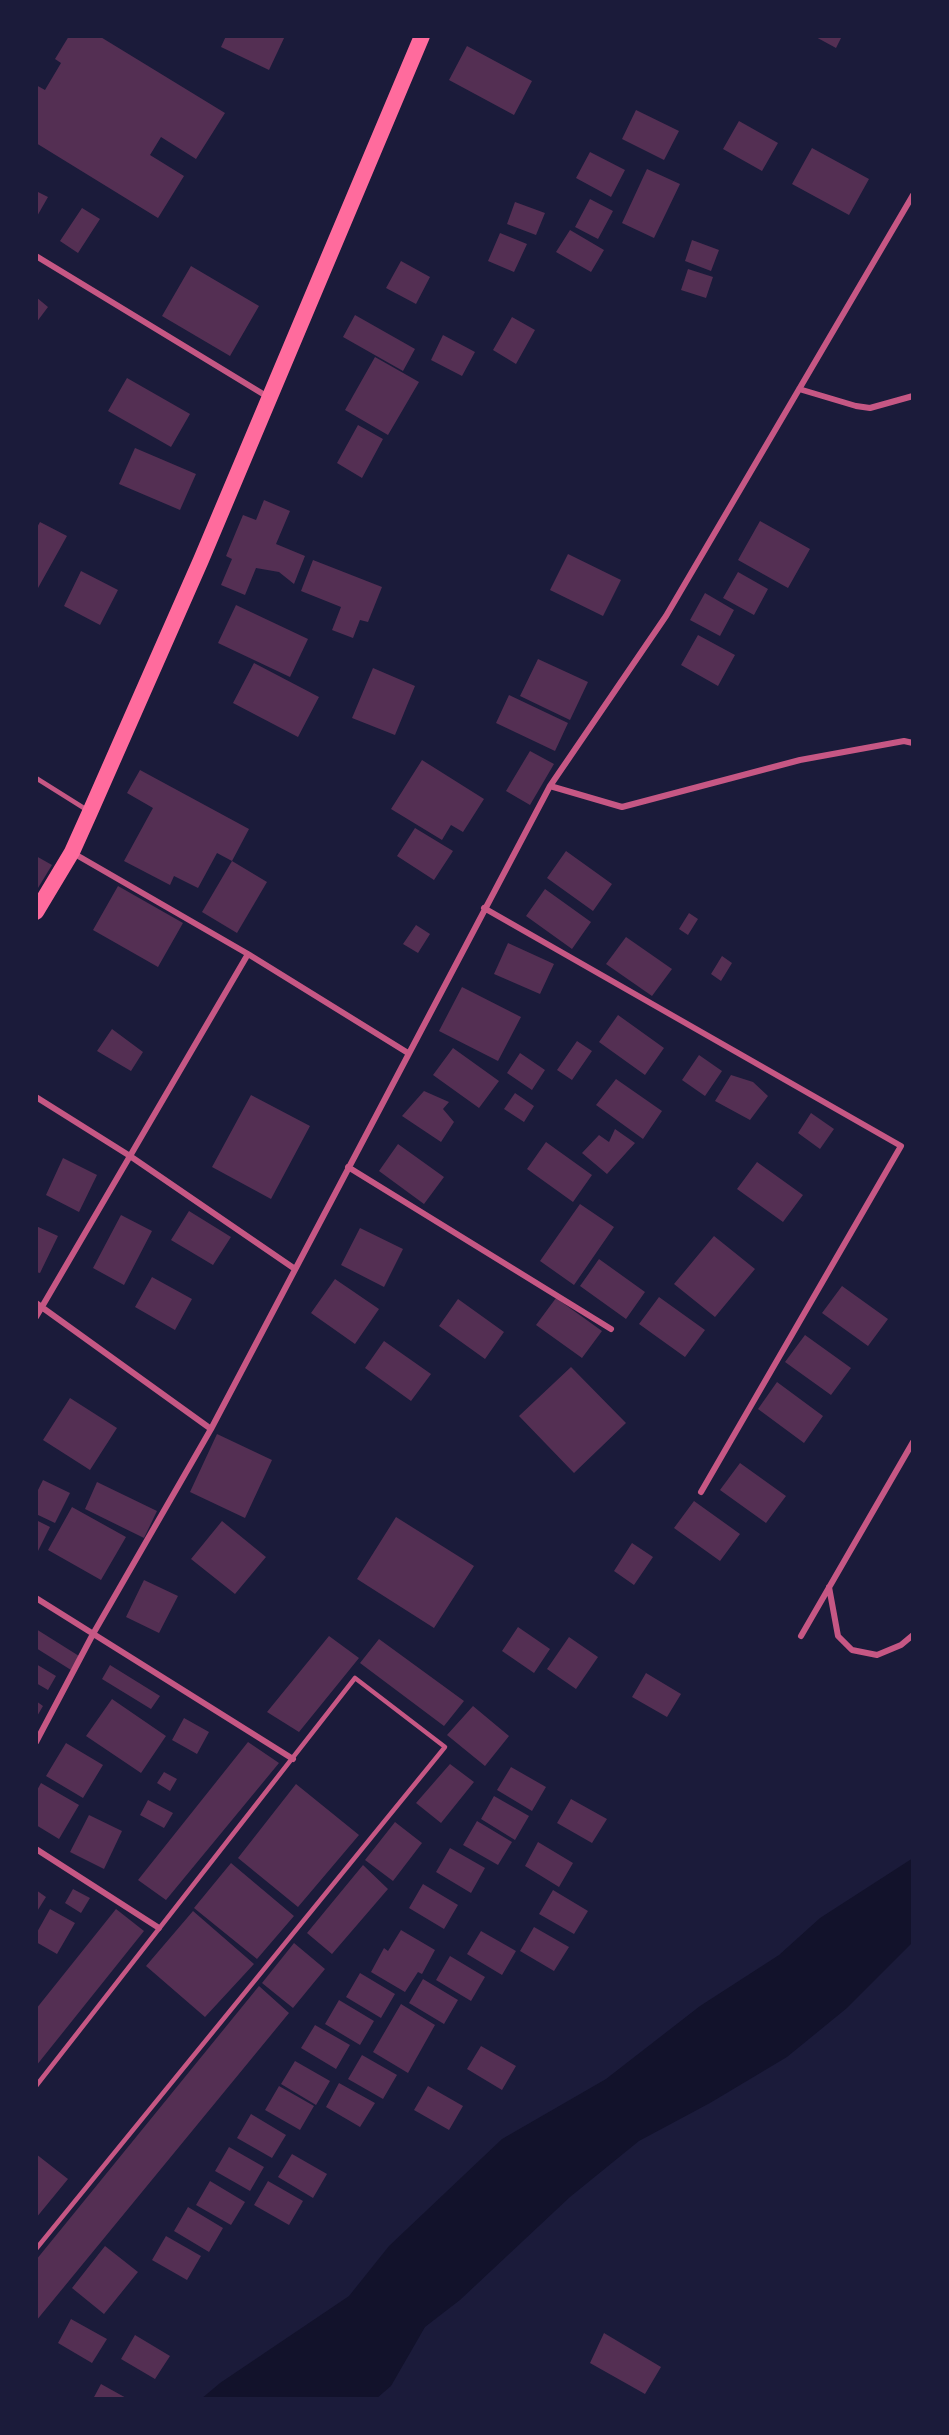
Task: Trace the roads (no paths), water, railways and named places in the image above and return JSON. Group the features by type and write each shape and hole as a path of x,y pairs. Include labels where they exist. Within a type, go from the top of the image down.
{"highway":[{"path":"36,912 72,852 90,812 422,36"}],"street":[{"path":"36,1742 93,1634 211,1429 550,786 666,616 913,195"},
{"path":"36,256 269,398"},
{"path":"799,389 870,408 913,396"},
{"path":"550,786 622,807 800,760 904,741 913,743"},
{"path":"72,852 248,954 408,1053"},
{"path":"484,908 901,1146 700,1492"},
{"path":"36,1317 39,1305 130,1156 248,954"},
{"path":"36,1097 130,1156 295,1269"},
{"path":"348,1167 611,1329"},
{"path":"39,1305 211,1429"},
{"path":"801,1636 913,1442"},
{"path":"829,1587 838,1636 852,1650 878,1655 901,1645 913,1635"},
{"path":"36,1598 293,1759"},
{"path":"36,1849 159,1928"}],"lane":[{"path":"36,778 90,812"},
{"path":"36,2086 355,1678 445,1747 36,2249"}]}
